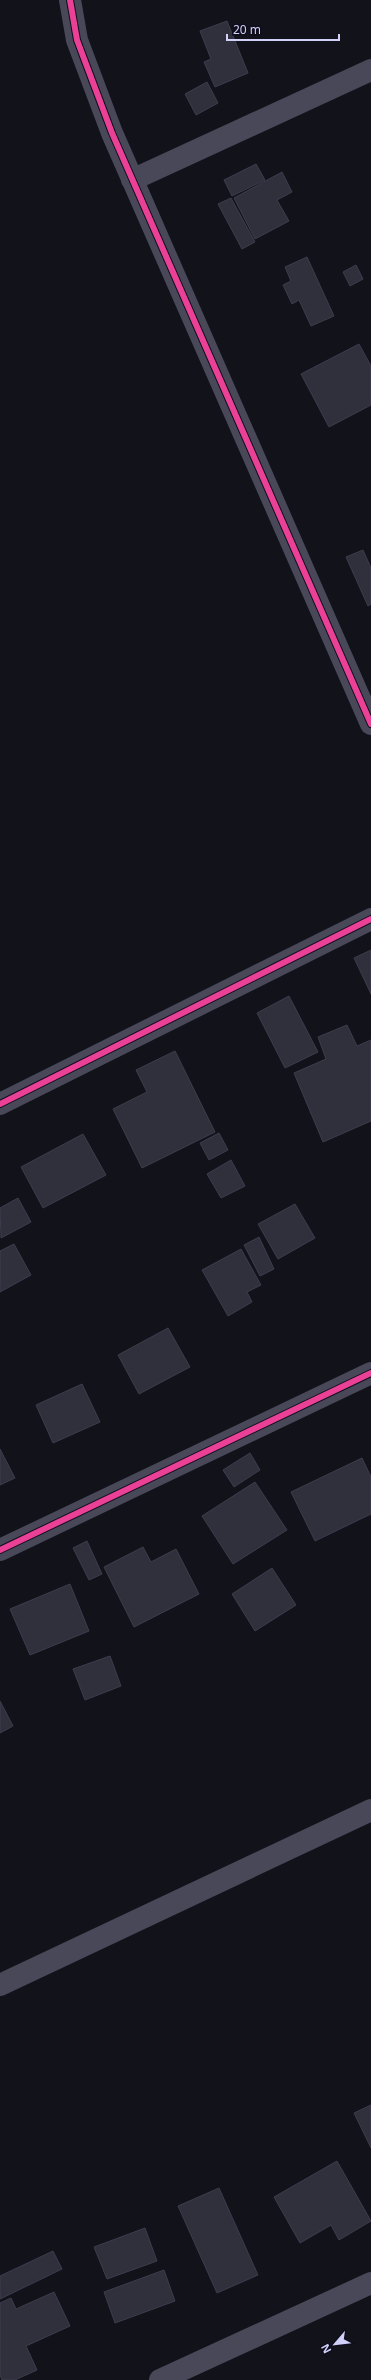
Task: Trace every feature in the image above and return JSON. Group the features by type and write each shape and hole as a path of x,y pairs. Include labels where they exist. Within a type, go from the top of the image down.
{"street":[{"path":"70,0 77,40 112,133 371,724"},
{"path":"132,180 371,70"},
{"path":"0,1104 371,919"},
{"path":"0,1550 371,1373"},
{"path":"0,1985 371,1810"},
{"path":"160,2380 371,2283"}],"building":[{"path":"227,21 248,73 215,87 204,62 211,59 200,31"},
{"path":"207,82 218,103 196,115 185,94"},
{"path":"256,164 265,180 232,196 224,180"},
{"path":"282,172 292,192 277,200 289,221 255,239 234,198"},
{"path":"231,198 255,242 242,249 218,204"},
{"path":"307,257 334,316 311,326 299,300 292,304 283,285 291,281 285,267"},
{"path":"356,265 363,279 350,286 343,272"},
{"path":"359,344 371,366 371,405 329,427 301,374"},
{"path":"363,550 371,568 371,604 368,606 346,557"},
{"path":"371,950 371,994 354,958"},
{"path":"289,996 318,1052 285,1068 257,1013"},
{"path":"347,1025 357,1046 371,1040 371,1121 323,1142 294,1073 326,1059 318,1037"},
{"path":"175,1051 215,1132 142,1168 113,1109 147,1092 136,1070"},
{"path":"219,1133 228,1150 209,1160 200,1143"},
{"path":"83,1134 106,1175 43,1208 21,1167"},
{"path":"231,1160 245,1186 221,1198 207,1174"},
{"path":"18,1198 31,1222 1,1238 0,1208"},
{"path":"295,1204 315,1238 278,1259 258,1224"},
{"path":"259,1237 274,1269 260,1276 244,1245"},
{"path":"14,1244 31,1275 0,1292 0,1251"},
{"path":"241,1249 261,1285 247,1292 252,1302 228,1316 202,1270"},
{"path":"168,1328 190,1367 139,1394 118,1355"},
{"path":"82,1384 100,1422 53,1443 36,1405"},
{"path":"0,1449 15,1478 0,1485"},
{"path":"250,1453 260,1470 234,1487 223,1470"},
{"path":"362,1458 371,1477 371,1514 315,1541 291,1492"},
{"path":"255,1482 287,1530 233,1564 202,1516"},
{"path":"87,1541 102,1574 89,1580 73,1548"},
{"path":"143,1547 151,1562 176,1549 199,1594 134,1627 104,1567"},
{"path":"272,1568 296,1605 255,1631 232,1594"},
{"path":"70,1584 89,1631 30,1655 10,1609"},
{"path":"110,1656 121,1686 85,1700 73,1669"},
{"path":"0,1701 13,1726 0,1733"},
{"path":"371,2105 371,2148 354,2113"},
{"path":"337,2161 371,2221 339,2240 331,2225 300,2243 274,2197"},
{"path":"219,2188 258,2275 217,2293 178,2206"},
{"path":"145,2228 157,2261 107,2279 94,2247"},
{"path":"53,2251 62,2269 0,2299 0,2276"},
{"path":"164,2270 175,2301 115,2323 104,2292"},
{"path":"54,2292 70,2326 26,2346 37,2370 15,2380 2,2380 0,2375 0,2303 11,2298 16,2309"}],"cycle path":[{"path":"70,0 77,40 112,133 371,724"},
{"path":"0,1104 371,919"},
{"path":"0,1550 371,1373"}]}
